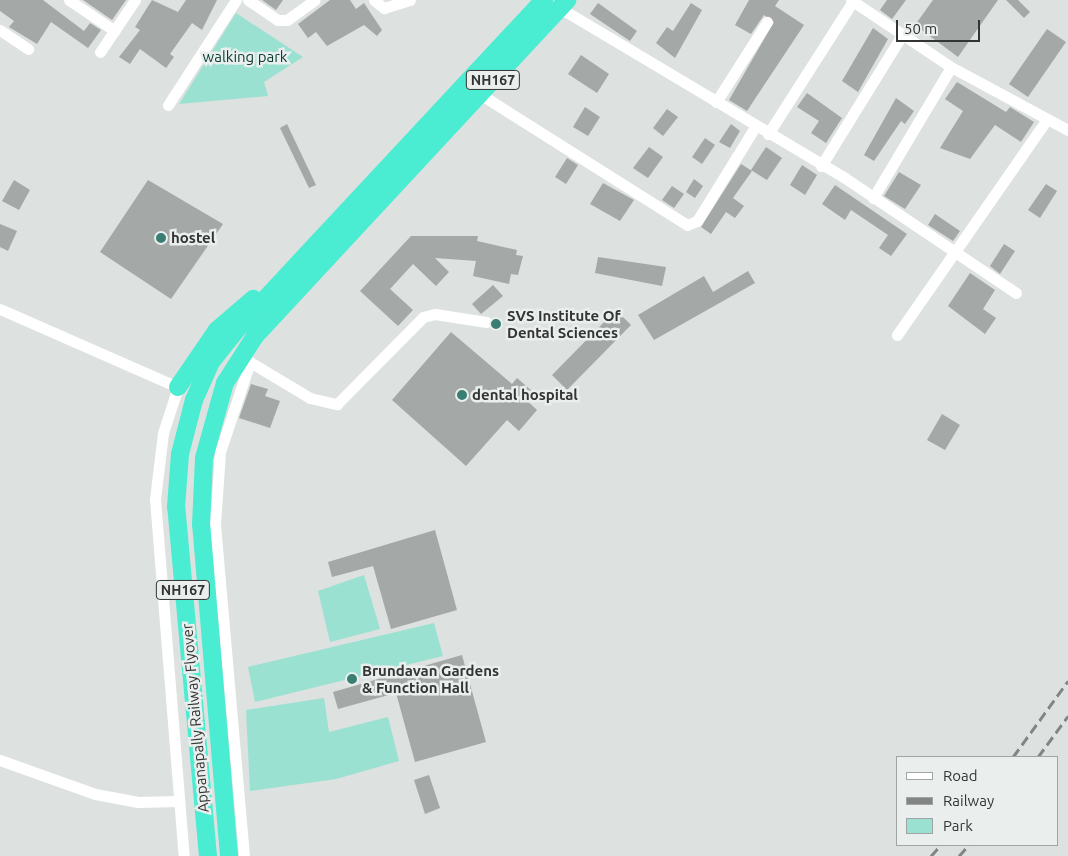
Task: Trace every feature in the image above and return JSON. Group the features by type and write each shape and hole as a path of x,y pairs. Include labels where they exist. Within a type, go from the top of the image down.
{"highway":[{"name":"NH167","path":"414,153 480,94 557,2"},
{"name":"NH167","path":"294,293 376,194 557,2"},
{"name":"NH167","path":"281,281 376,194"},
{"name":"Appanapally Railway Flyover","path":"208,856 176,507 185,426 204,375 224,345 281,281"},
{"path":"178,387 217,330 281,281"},
{"name":"Appanapally Railway Flyover","path":"229,856 201,525 204,458 225,383 240,355 294,293"},
{"path":"250,362 294,293"}],"street":[{"path":"69,0 115,31"},
{"path":"100,52 135,0"},
{"path":"168,105 236,0"},
{"path":"248,0 278,20 288,20 315,0"},
{"path":"374,0 384,8 410,0"},
{"path":"768,134 852,0 952,67 1068,130"},
{"path":"557,2 755,127 873,198 1016,293"},
{"path":"716,102 767,22"},
{"path":"0,30 28,49"},
{"path":"821,166 903,33"},
{"path":"873,198 952,67"},
{"path":"480,94 688,225 697,221 755,127"},
{"path":"897,334 956,254 1047,119"},
{"path":"0,309 178,387 163,433 155,499 184,856"},
{"path":"244,856 215,524 220,452 250,362 310,398 337,404 423,318 434,314 486,322"},
{"path":"0,760 95,794 138,802 179,801"}],"green space":[{"name":"walking park","path":"236,13 303,57 264,82 268,96 179,104"},
{"path":"364,575 380,629 330,642 318,591"},
{"path":"434,623 443,656 255,702 248,667"},
{"path":"324,698 329,732 388,717 399,761 336,779 250,791 246,710"}],"building":[{"path":"0,0 43,0 84,31 90,23 101,30 88,48 51,22 37,44 9,27 14,21 0,11"},
{"path":"83,0 126,0 112,20"},
{"path":"152,0 178,12 186,0 217,0 202,30 192,23 170,54 174,57 166,68 140,49 130,64 119,57 140,30 135,27"},
{"path":"262,0 283,0 276,10"},
{"path":"330,0 350,0 356,9 364,3 382,30 377,36 364,25 327,46 316,32 308,38 298,24"},
{"path":"749,0 779,0 775,6 804,25 747,111 729,100 774,22 764,15 751,34 735,25"},
{"path":"887,0 906,0 892,19 880,10"},
{"path":"933,0 998,0 958,57 915,25"},
{"path":"1006,0 1018,0 1030,12 1024,18"},
{"path":"598,3 637,31 630,41 590,14"},
{"path":"691,3 702,10 675,58 656,43 667,27 673,31"},
{"path":"873,28 888,39 858,92 842,81"},
{"path":"1047,29 1066,42 1028,97 1009,84"},
{"path":"581,55 609,74 597,93 568,74"},
{"path":"957,82 1006,112 1010,107 1034,122 1021,142 995,125 970,159 940,148 963,111 945,99"},
{"path":"807,93 842,118 826,143 811,133 819,121 797,107"},
{"path":"896,98 914,111 905,124 901,121 874,161 864,155"},
{"path":"585,107 600,117 588,136 573,127"},
{"path":"667,109 678,117 663,136 653,128"},
{"path":"287,124 316,185 309,188 280,128"},
{"path":"731,124 740,131 730,148 719,142"},
{"path":"705,138 715,145 702,164 692,157"},
{"path":"649,147 663,157 648,178 633,168"},
{"path":"766,147 782,158 767,180 751,170"},
{"path":"567,158 578,165 566,184 555,177"},
{"path":"741,164 752,171 733,198 744,206 735,218 726,212 711,234 701,227"},
{"path":"802,165 817,175 805,195 790,185"},
{"path":"899,172 921,185 905,209 884,196"},
{"path":"694,179 703,186 695,198 686,192"},
{"path":"14,180 30,190 19,210 2,201"},
{"name":"hostel","path":"148,180 223,224 171,299 100,252"},
{"path":"603,183 634,200 620,221 590,204"},
{"path":"1046,184 1057,191 1040,218 1028,210"},
{"path":"835,185 907,234 891,256 879,248 888,235 851,210 845,220 822,204"},
{"path":"672,186 684,194 674,208 662,200"},
{"path":"935,214 960,231 953,241 928,225"},
{"path":"0,224 17,231 8,251 0,247"},
{"path":"411,236 478,236 477,241 517,250 516,255 523,256 518,275 511,274 509,284 473,276 476,261 435,258 449,272 436,286 413,264 390,289 413,310 398,326 360,291"},
{"path":"1004,244 1015,251 1000,274 990,266"},
{"path":"598,257 666,267 662,286 595,273"},
{"path":"748,271 755,283 654,340 638,315 704,276 713,292"},
{"path":"970,273 995,290 983,309 996,318 985,334 948,306"},
{"path":"493,285 503,296 481,314 472,304"},
{"path":"616,310 631,325 567,390 552,375"},
{"name":"dental hospital","path":"451,332 512,384 517,378 532,391 525,399 537,410 519,431 507,420 466,466 392,400"},
{"path":"251,384 268,389 265,396 280,401 270,428 239,418"},
{"path":"942,414 960,425 945,450 927,440"},
{"path":"435,530 457,610 391,629 373,566 332,577 328,562"},
{"path":"462,655 486,742 415,762 396,693 338,709 333,692"},
{"path":"429,775 440,808 425,814 414,780"}],"railway":[{"path":"1014,756 1068,681"},
{"path":"1039,756 1068,716"},
{"path":"931,856 940,846"},
{"path":"959,856 968,846"}],"place":[{"name":"hostel","path":"161,238"},
{"name":"SVS Institute Of Dental Sciences","path":"496,324"},
{"name":"dental hospital","path":"462,395"},
{"name":"Brundavan Gardens & Function Hall","path":"352,679"}]}
